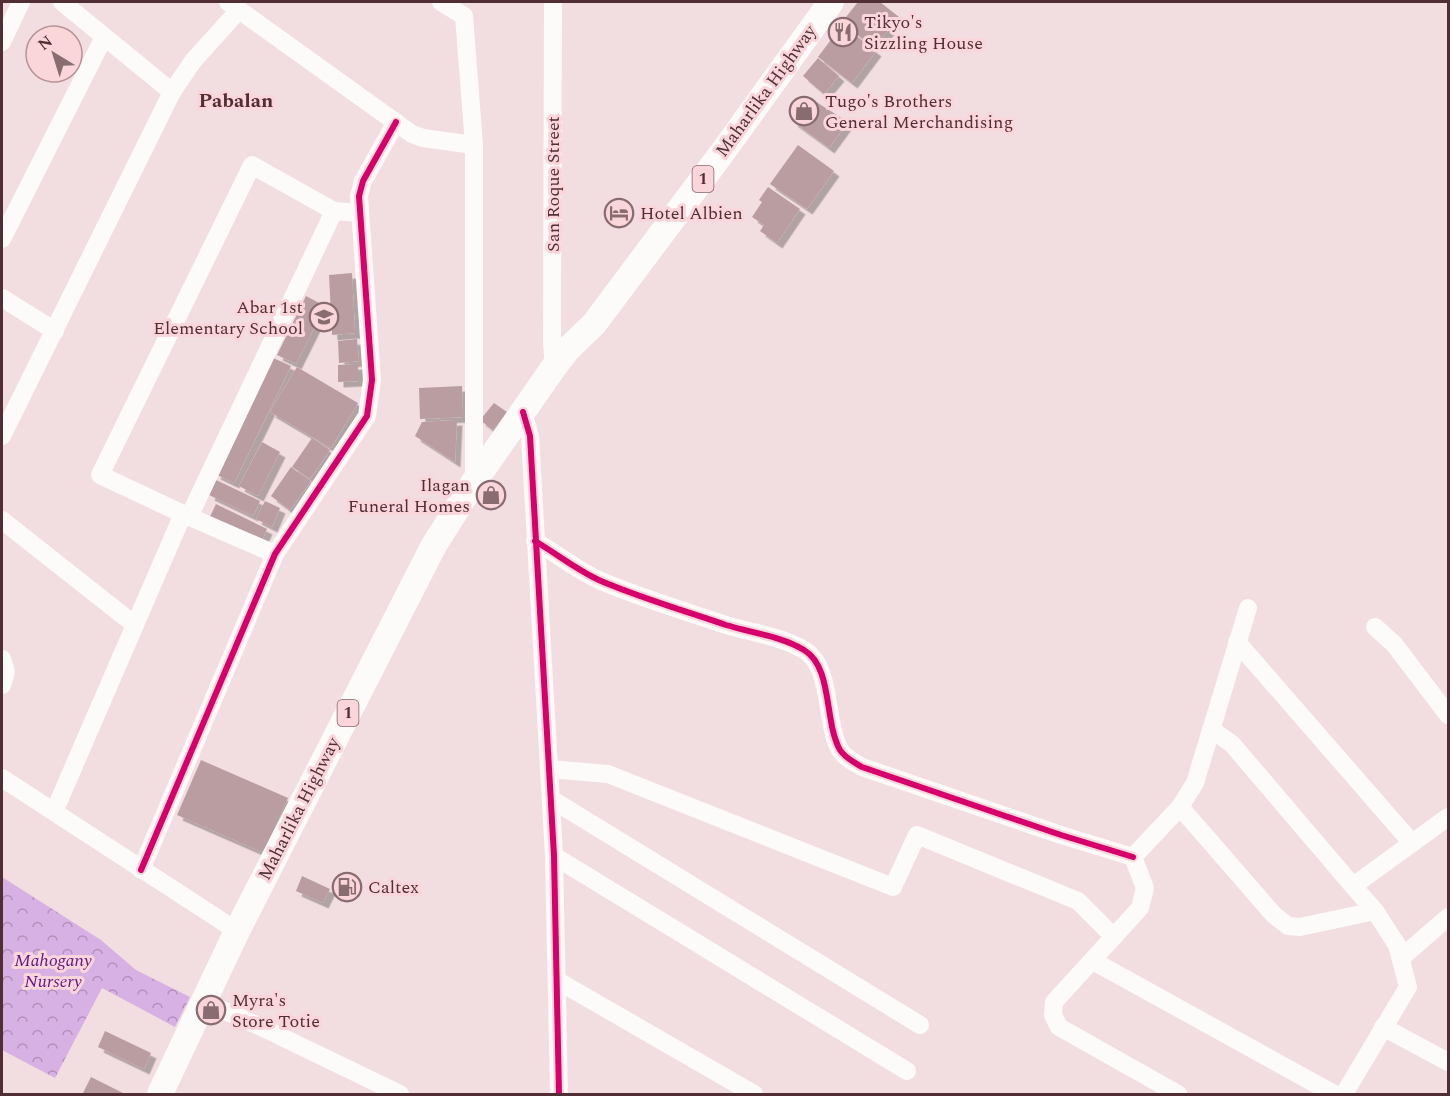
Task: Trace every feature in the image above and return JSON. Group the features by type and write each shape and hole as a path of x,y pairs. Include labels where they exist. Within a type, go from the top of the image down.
{"highway":[{"name":"Maharlika Highway","path":"745,107 814,2"},
{"name":"Maharlika Highway","path":"160,1095 237,931 434,545 561,358 586,314 745,107 831,2"}],"street":[{"path":"2,42 21,2"},
{"path":"62,2 172,92"},
{"path":"441,2 464,9 474,146 474,483"},
{"name":"San Roque Street","path":"553,2 552,342 561,358"},
{"path":"2,436 172,92 192,61 234,6 417,137 474,146"},
{"path":"2,239 104,37"},
{"path":"141,870 275,554 366,416 372,380 359,213 361,188 396,122"},
{"path":"275,554 100,475 252,165 334,212 359,213"},
{"path":"54,812 135,625 186,515 334,212"},
{"path":"2,298 55,331"},
{"path":"523,412 531,436 535,541 550,769 564,1092"},
{"path":"2,520 135,625"},
{"path":"535,541 600,581 728,625 783,640 804,650 814,657 820,668 834,736 841,751 848,759 862,767 1133,857"},
{"path":"1133,857 1180,807 1195,783 1248,608"},
{"path":"1375,627 1394,644 1449,715"},
{"path":"1237,642 1412,843"},
{"path":"2,659 6,672 2,685"},
{"path":"1211,729 1232,744 1375,911 1397,945 1408,987 1344,1095"},
{"path":"550,769 608,774 893,887 917,835 1078,901 1114,937"},
{"path":"2,778 237,931"},
{"path":"551,800 920,1025"},
{"path":"1180,807 1274,915 1288,926 1300,927 1375,911"},
{"path":"1353,886 1449,817"},
{"path":"554,856 907,1071"},
{"path":"1133,857 1145,888 1140,908 1054,1002 1053,1015 1059,1027 1153,1089 1178,1095"},
{"path":"1401,958 1449,917"},
{"path":"1093,961 1334,1095"},
{"path":"558,981 754,1095"},
{"path":"204,1002 257,1025 400,1095"},
{"path":"1383,1027 1449,1062"}],"green space":[{"name":"Mahogany Nursery","path":"2,877 101,940 136,970 190,997 175,1027 102,988 55,1078 2,1050"}],"building":[{"path":"858,2 880,2 899,17 877,44 872,39 868,43 842,22"},
{"path":"842,25 876,51 852,83 818,57"},
{"path":"818,58 839,76 824,94 803,76"},
{"path":"810,98 848,122 829,148 792,121"},
{"path":"798,145 834,171 807,209 770,184"},
{"path":"768,187 800,209 777,243 760,231 764,225 752,217 762,202 759,200"},
{"path":"352,273 355,333 332,335 329,275"},
{"path":"306,296 325,306 296,364 277,355"},
{"path":"357,339 359,361 339,363 338,341"},
{"path":"271,357 291,366 234,483 215,474"},
{"path":"358,364 358,381 338,382 338,365"},
{"path":"297,367 358,403 331,448 270,412"},
{"path":"462,386 463,417 420,419 419,388"},
{"path":"494,403 507,412 493,430 480,420"},
{"path":"457,420 455,462 415,436 422,422"},
{"path":"312,438 330,450 310,479 292,467"},
{"path":"262,442 280,452 258,496 239,486"},
{"path":"291,467 311,481 290,510 271,496"},
{"path":"216,480 260,501 253,516 209,495"},
{"path":"265,501 280,508 272,527 256,519"},
{"path":"216,504 267,529 259,546 208,521"},
{"path":"201,760 288,798 264,853 177,815"},
{"path":"302,876 330,889 323,903 296,891"},
{"path":"105,1031 151,1053 144,1069 98,1047"},
{"path":"91,1077 125,1094 83,1093"}],"cycle path":[{"path":"141,870 275,554 367,416 372,380 359,196 363,181 396,122"},
{"path":"523,412 530,436 554,856 559,1094"},
{"path":"535,541 601,581 726,625 776,638 804,650 820,669 835,738 840,750 847,758 862,767 1061,835 1133,857"}],"place":[{"name":"Tikyo's Sizzling House","path":"843,32"},
{"name":"Tugo's Brothers General Merchandising","path":"804,111"},
{"name":"Hotel Albien","path":"619,213"},
{"name":"Abar 1st Elementary School","path":"324,317"},
{"name":"Ilagan Funeral Homes","path":"491,495"},
{"name":"Caltex","path":"347,887"},
{"name":"Myra's Store Totie","path":"211,1010"}],"district":[{"name":"Pabalan","path":"236,101"}]}
